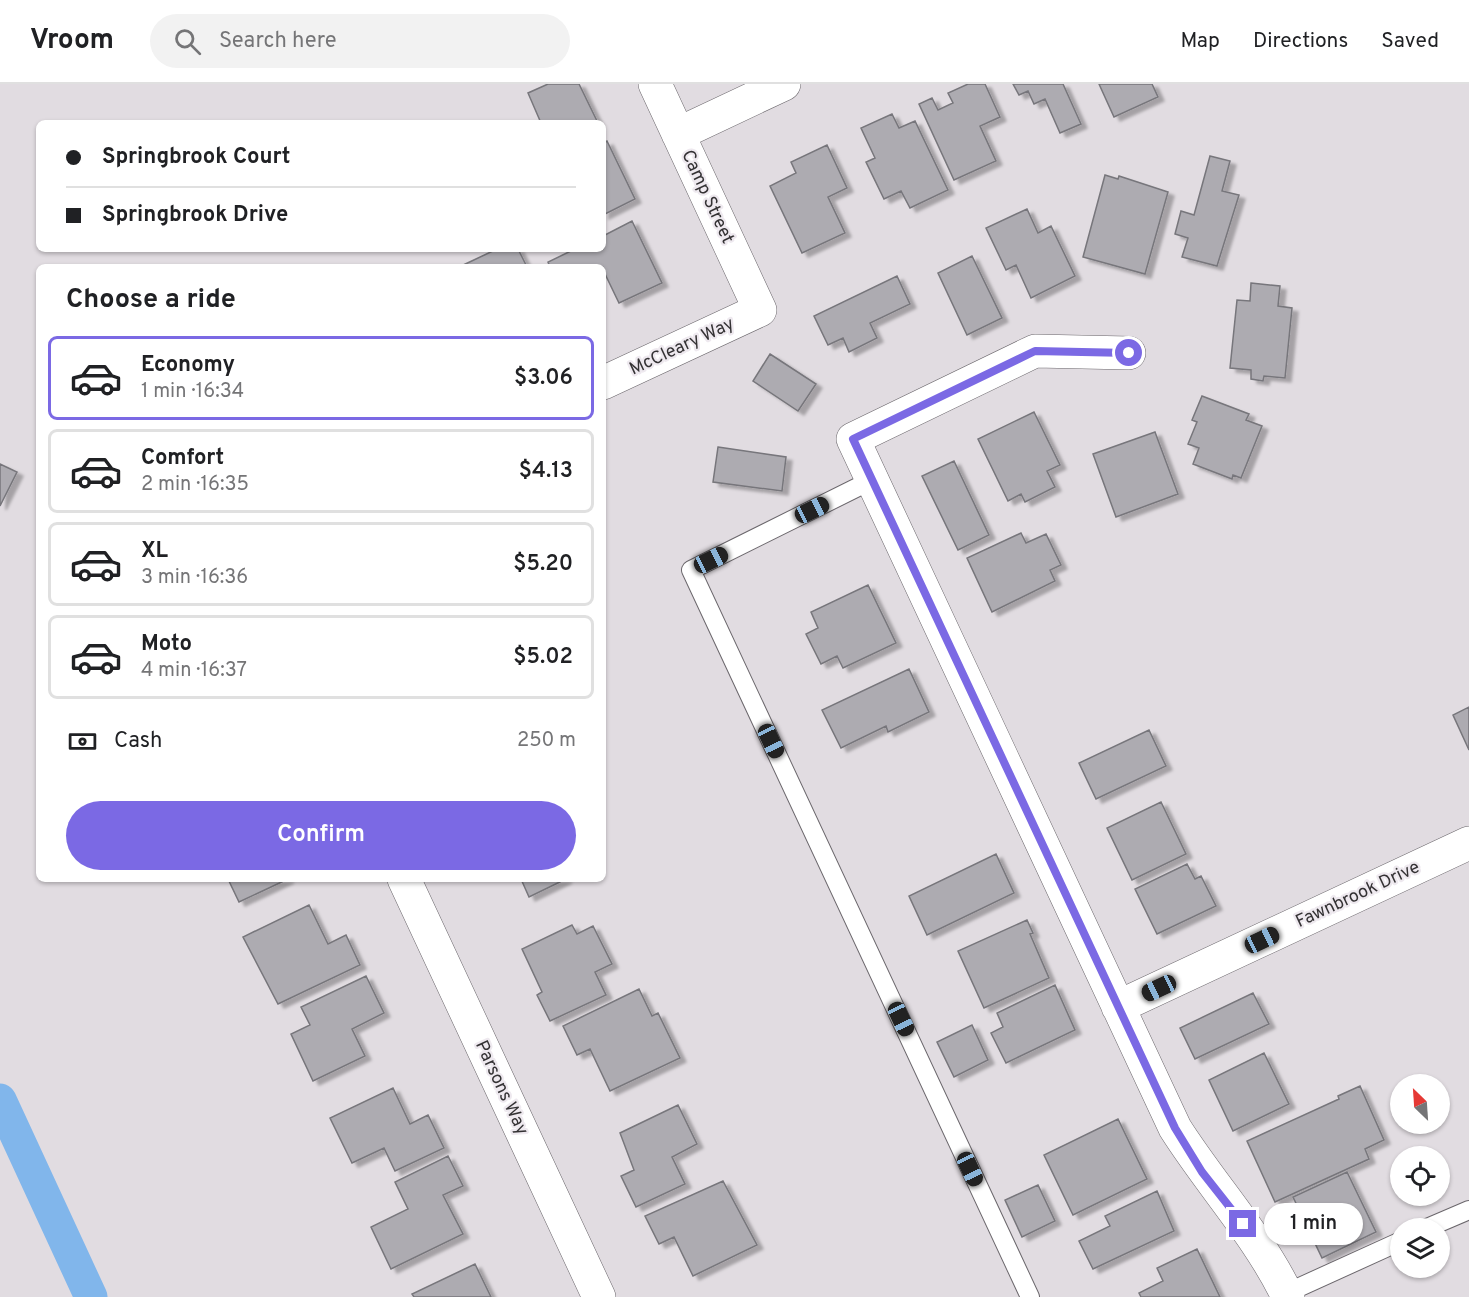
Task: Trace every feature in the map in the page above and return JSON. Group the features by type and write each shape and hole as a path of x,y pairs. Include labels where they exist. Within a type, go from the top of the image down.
{"street":[{"name":"Camp Street","path":"655,84 760,310"},
{"path":"678,134 784,84"},
{"name":"McCleary Way","path":"606,382 760,310"},
{"path":"1129,353 1035,351 853,439 1175,1128 1202,1172 1257,1242 1284,1296"},
{"name":"Fawnbrook Drive","path":"1118,1007 1469,843"},
{"name":"Parsons Way","path":"405,882 599,1297"}],"lane":[{"path":"872,480 691,570 1030,1297"},
{"path":"1450,1218 1469,1210"},
{"path":"1284,1296 1390,1245"}],"building":[{"path":"548,84 579,84 597,120 540,120 528,93"},
{"path":"968,84 985,84 1000,117 980,126 996,161 954,180 919,104 932,98 938,110 953,103 948,93"},
{"path":"1013,84 1063,84 1081,124 1060,133 1045,99 1034,104 1028,91 1019,95"},
{"path":"1099,84 1152,84 1158,97 1114,117"},
{"path":"892,114 899,128 915,121 948,190 910,208 901,191 884,199 866,162 875,158 861,128"},
{"path":"606,142 635,199 606,214"},
{"path":"827,145 847,188 828,197 845,233 802,253 770,186 796,173 791,162"},
{"path":"1210,156 1230,161 1222,191 1239,195 1217,266 1182,257 1188,238 1175,234 1181,211 1194,215"},
{"path":"1105,175 1118,179 1119,176 1168,192 1145,274 1083,257"},
{"path":"1027,209 1038,233 1051,226 1075,276 1031,298 1016,265 1006,270 986,228"},
{"path":"632,221 662,283 619,303 606,276 606,264 549,264 548,262 569,252 606,252 606,234"},
{"path":"491,252 520,252 526,264 465,264"},
{"path":"972,256 1002,318 967,335 938,273"},
{"path":"897,276 910,304 870,323 877,338 849,352 843,338 828,345 814,316"},
{"path":"1251,283 1280,286 1278,306 1292,308 1285,378 1264,376 1263,381 1251,379 1251,370 1230,368 1237,300 1250,301"},
{"path":"770,354 816,384 798,411 753,381"},
{"path":"1202,396 1249,414 1246,420 1262,426 1241,478 1233,475 1232,479 1193,464 1199,448 1188,444 1197,422 1192,420"},
{"path":"1034,412 1060,465 1047,471 1055,487 1025,502 1021,494 1008,501 978,439"},
{"path":"1155,432 1178,494 1116,517 1093,454"},
{"path":"718,447 786,457 782,491 713,482"},
{"path":"954,461 989,535 958,550 922,476"},
{"path":"0,464 17,472 0,506"},
{"path":"1021,533 1026,543 1046,534 1061,565 1050,570 1055,581 992,612 967,558"},
{"path":"868,585 896,643 843,668 837,656 821,664 806,634 818,628 811,612"},
{"path":"909,669 929,712 888,732 886,726 841,748 822,710"},
{"path":"1469,707 1469,750 1453,715"},
{"path":"1149,730 1166,766 1096,799 1079,763"},
{"path":"1161,802 1186,854 1132,880 1107,828"},
{"path":"996,854 1014,893 927,935 909,896"},
{"path":"1187,864 1195,879 1201,876 1216,906 1157,934 1135,889"},
{"path":"229,882 282,882 239,902"},
{"path":"522,882 560,882 529,897"},
{"path":"309,905 328,944 346,935 360,965 278,1004 243,937"},
{"path":"1027,920 1033,933 1030,934 1049,978 984,1008 958,951"},
{"path":"572,925 577,934 593,926 612,964 595,972 606,995 550,1021 537,995 542,992 522,949"},
{"path":"366,976 384,1013 352,1029 365,1056 313,1081 291,1034 310,1025 301,1007"},
{"path":"1055,985 1075,1030 1006,1063 991,1033 1003,1027 997,1013"},
{"path":"639,989 652,1016 658,1013 680,1058 610,1091 590,1049 577,1055 563,1026"},
{"path":"1253,993 1269,1024 1195,1059 1180,1028"},
{"path":"972,1025 988,1060 954,1077 937,1042"},
{"path":"1264,1053 1289,1104 1233,1131 1209,1080"},
{"path":"1360,1086 1384,1140 1365,1149 1369,1159 1275,1202 1247,1141 1339,1099 1338,1096"},
{"path":"393,1088 410,1124 428,1115 444,1148 395,1171 384,1148 352,1163 330,1118"},
{"path":"678,1105 697,1144 672,1157 685,1184 636,1207 621,1176 634,1170 620,1133"},
{"path":"1118,1119 1147,1179 1073,1215 1044,1155"},
{"path":"448,1156 463,1186 443,1195 463,1234 391,1269 371,1227 408,1209 395,1182"},
{"path":"1347,1172 1376,1232 1322,1258 1293,1197"},
{"path":"723,1181 757,1245 693,1276 674,1237 659,1244 645,1216"},
{"path":"1038,1185 1055,1221 1022,1237 1005,1200"},
{"path":"1157,1191 1174,1231 1093,1269 1079,1241 1110,1226 1105,1216"},
{"path":"1197,1249 1220,1297 1141,1297 1139,1293 1163,1281 1157,1268"},
{"path":"475,1264 491,1297 414,1297 412,1294"}],"waterway":[{"path":"0,1100 91,1297"}],"route":[{"path":"1129,353 1035,351 853,439 1175,1128 1202,1172 1243,1224"}]}
